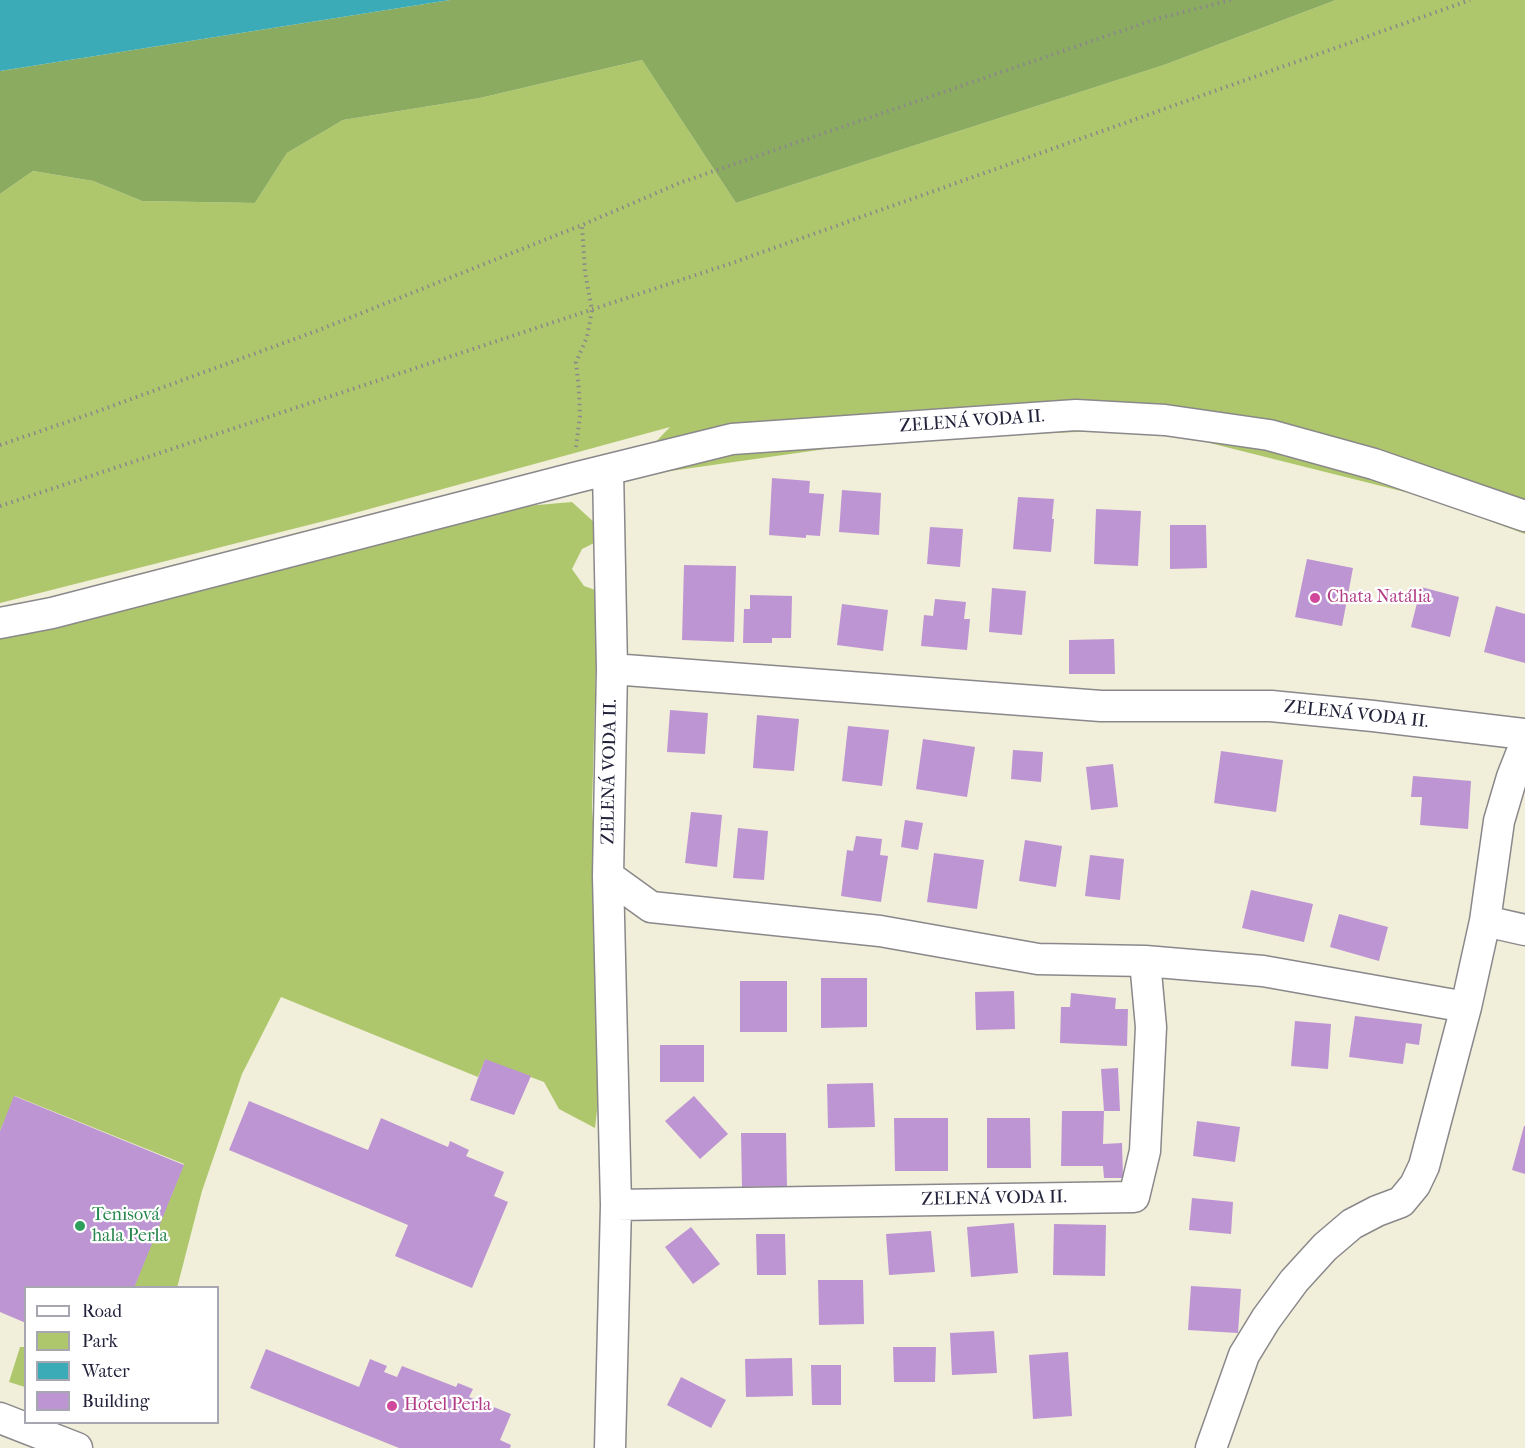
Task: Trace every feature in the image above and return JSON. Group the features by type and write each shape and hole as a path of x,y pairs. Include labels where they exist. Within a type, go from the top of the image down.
{"street":[{"name":"ZELENÁ VODA II.","path":"610,1448 616,1205 608,876 612,669 608,470 732,439 1076,415 1165,420 1269,435 1374,464 1525,516"},
{"path":"0,623 52,614 608,470"},
{"name":"ZELENÁ VODA II.","path":"612,669 1101,706 1271,706 1525,734"},
{"path":"1211,1448 1244,1356 1266,1319 1294,1281 1325,1247 1352,1224 1377,1210 1401,1202 1415,1185 1424,1166 1466,1007 1485,921 1499,821 1525,744"},
{"path":"608,876 651,907 880,931 1038,960 1145,961 1263,970 1466,1007"},
{"path":"610,938 651,907"},
{"path":"1485,921 1525,930"},
{"name":"ZELENÁ VODA II.","path":"616,1205 1134,1197 1146,1151 1151,1027 1145,961"},
{"path":"0,1418 77,1448"}],"path":[{"path":"0,445 319,330 693,178 1156,19 1231,0"},
{"path":"0,506 741,261 1470,0"},
{"path":"578,477 575,452 580,416 576,362 587,337 592,310 585,272 582,225"}],"green space":[{"path":"450,0 1336,0 1164,65 736,203 642,60 480,98 343,120 287,153 255,203 142,201 93,181 33,171 0,194 0,71"},
{"path":"1336,0 1525,0 1525,534 1425,497 1154,429 896,439 621,478 670,427 340,517 0,603 0,194 33,171 93,181 142,201 255,203 287,153 343,120 480,98 642,60 736,203 1164,65"},
{"path":"572,502 596,524 594,543 582,549 572,569 584,586 598,591 592,808 601,929 601,1075 595,1128 559,1109 544,1082 485,1060 478,1077 281,997 242,1074 202,1191 178,1286 134,1286 184,1164 15,1096 0,1131 0,632 503,508"},
{"path":"20,1347 24,1347 24,1387 9,1382"}],"water":[{"path":"0,0 450,0 0,71"}],"building":[{"path":"772,478 810,481 809,493 824,494 820,536 806,535 806,538 769,535"},
{"path":"842,490 881,493 879,535 839,532"},
{"path":"1018,497 1054,499 1051,552 1013,549"},
{"path":"1096,509 1141,511 1138,566 1094,564"},
{"path":"1170,525 1206,525 1207,568 1170,569"},
{"path":"930,527 963,529 960,567 927,564"},
{"path":"1307,559 1353,568 1342,626 1295,617"},
{"path":"684,565 736,566 734,642 682,640"},
{"path":"1421,587 1459,597 1450,637 1411,627"},
{"path":"992,588 1026,591 1022,635 989,632"},
{"path":"750,595 792,596 791,638 772,638 772,643 743,643 744,609 750,609"},
{"path":"935,599 966,602 964,619 970,619 967,650 921,646 924,615 933,616"},
{"path":"842,604 888,610 883,651 837,645"},
{"path":"1496,606 1525,614 1525,663 1484,652"},
{"path":"1114,639 1115,674 1069,674 1069,640"},
{"path":"670,710 708,713 705,754 667,752"},
{"path":"757,715 799,719 794,771 753,768"},
{"path":"848,726 889,730 882,786 842,781"},
{"path":"923,739 975,747 967,797 916,789"},
{"path":"1013,750 1043,752 1041,782 1011,779"},
{"path":"1221,751 1283,760 1276,812 1214,803"},
{"path":"1113,764 1118,807 1091,810 1086,767"},
{"path":"1413,776 1471,781 1468,829 1420,825 1422,797 1411,797"},
{"path":"691,812 722,815 717,867 685,863"},
{"path":"905,820 923,823 918,850 901,847"},
{"path":"738,828 768,831 764,880 733,878"},
{"path":"856,836 882,839 880,855 888,856 881,902 841,896 847,850 853,851"},
{"path":"1025,840 1062,846 1056,887 1019,881"},
{"path":"934,853 984,860 977,909 927,902"},
{"path":"1090,855 1124,859 1120,900 1085,896"},
{"path":"1251,890 1313,904 1304,942 1242,928"},
{"path":"1339,914 1388,927 1379,961 1330,947"},
{"path":"821,978 867,978 867,1027 821,1028"},
{"path":"740,981 787,981 787,1032 740,1032"},
{"path":"1014,991 1015,1029 976,1030 975,992"},
{"path":"1071,993 1116,998 1115,1009 1128,1009 1127,1046 1060,1043 1061,1007 1070,1007"},
{"path":"1355,1016 1422,1024 1419,1045 1406,1043 1403,1064 1349,1057"},
{"path":"1295,1021 1331,1024 1328,1069 1291,1066"},
{"path":"660,1045 704,1045 704,1082 660,1082"},
{"path":"485,1059 531,1076 514,1115 470,1100"},
{"path":"1118,1068 1120,1111 1104,1111 1101,1069"},
{"path":"873,1083 875,1127 828,1128 827,1084"},
{"name":"Tenisová hala Perla","path":"14,1096 184,1165 135,1286 24,1286 24,1322 0,1312 0,1131"},
{"path":"694,1096 728,1134 700,1159 665,1121"},
{"path":"249,1101 368,1150 381,1118 448,1147 450,1141 469,1150 466,1156 504,1172 494,1196 508,1202 472,1288 395,1256 408,1225 229,1150"},
{"path":"1062,1111 1104,1111 1103,1144 1122,1143 1123,1178 1104,1178 1103,1166 1061,1166"},
{"path":"894,1118 948,1118 948,1171 895,1171"},
{"path":"987,1118 1030,1118 1031,1168 987,1168"},
{"path":"1197,1121 1240,1127 1235,1162 1193,1156"},
{"path":"1525,1126 1525,1174 1512,1170"},
{"path":"741,1133 786,1133 787,1186 742,1187"},
{"path":"1192,1198 1233,1202 1231,1234 1189,1230"},
{"path":"1014,1223 1018,1273 971,1277 967,1227"},
{"path":"1054,1224 1106,1225 1105,1276 1053,1275"},
{"path":"691,1227 720,1264 693,1284 665,1247"},
{"path":"931,1231 935,1272 889,1275 886,1234"},
{"path":"756,1234 785,1234 786,1275 757,1275"},
{"path":"818,1280 863,1280 864,1324 819,1325"},
{"path":"1191,1286 1241,1289 1238,1333 1188,1330"},
{"path":"994,1331 997,1373 952,1375 950,1333"},
{"path":"893,1347 936,1347 935,1382 894,1382"},
{"name":"Hotel Perla","path":"266,1349 359,1387 370,1359 387,1366 384,1372 397,1377 402,1366 456,1387 458,1383 473,1389 469,1397 511,1414 500,1440 511,1445 510,1448 399,1448 250,1388"},
{"path":"1068,1352 1072,1416 1033,1419 1029,1355"},
{"path":"792,1358 793,1396 746,1397 745,1359"},
{"path":"811,1365 841,1365 841,1405 812,1405"},
{"path":"681,1377 726,1400 711,1428 667,1405"}],"place":[{"name":"Chata Natália","path":"1315,598"},
{"name":"Tenisová hala Perla","path":"80,1226"},
{"name":"Hotel Perla","path":"392,1406"}]}
